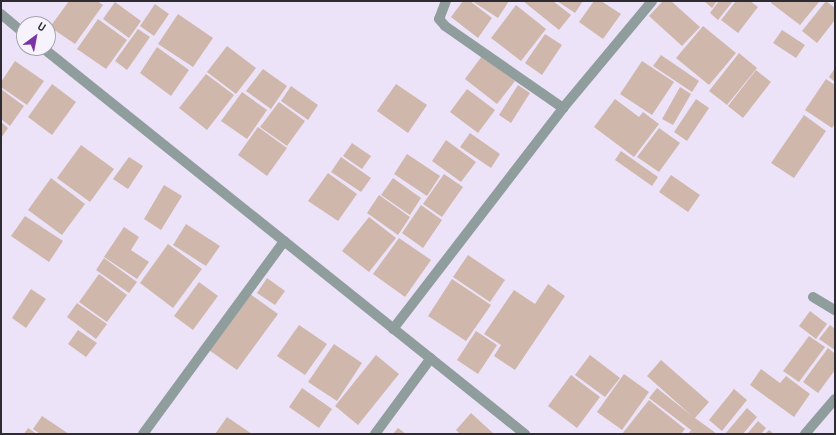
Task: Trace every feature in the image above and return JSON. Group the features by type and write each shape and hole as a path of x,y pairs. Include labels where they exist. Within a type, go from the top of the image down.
{"street":[{"path":"446,1 439,19 445,26 563,108"},
{"path":"393,329 563,108 652,1"},
{"path":"1,14 16,26"},
{"path":"53,56 525,434"},
{"path":"143,434 284,241"},
{"path":"813,297 835,310"},
{"path":"374,434 431,358"},
{"path":"805,434 835,399"}],"building":[{"path":"69,1 97,1 103,5 75,44 56,31 56,19"},
{"path":"463,1 470,1 492,18 478,38 451,17"},
{"path":"472,1 509,1 498,18"},
{"path":"523,1 553,1 571,15 559,30"},
{"path":"557,1 583,1 575,13"},
{"path":"594,1 601,1 621,14 603,39 579,22"},
{"path":"663,1 671,1 700,27 682,46 649,16"},
{"path":"704,1 717,1 712,8"},
{"path":"719,1 733,1 718,20 710,13"},
{"path":"736,1 750,1 758,7 738,33 721,20"},
{"path":"772,1 819,2 800,25 771,3"},
{"path":"826,1 835,8 835,20 817,43 802,31"},
{"path":"115,2 141,21 129,38 103,19"},
{"path":"155,4 169,14 154,36 140,26"},
{"path":"516,5 546,29 521,61 491,38"},
{"path":"178,14 213,38 193,67 158,44"},
{"path":"98,19 127,40 106,69 77,49"},
{"path":"703,26 736,53 709,85 676,58"},
{"path":"138,29 150,37 127,70 115,61"},
{"path":"782,30 805,45 796,58 773,43"},
{"path":"545,34 562,45 542,75 525,63"},
{"path":"227,46 256,68 236,94 207,72"},
{"path":"157,47 189,70 171,96 140,73"},
{"path":"739,53 757,68 727,105 709,91"},
{"path":"661,55 699,81 692,92 653,66"},
{"path":"482,56 515,81 497,104 465,79"},
{"path":"15,61 44,81 27,105 1,87 1,82"},
{"path":"642,61 674,82 652,115 620,94"},
{"path":"835,68 835,82 829,77"},
{"path":"263,69 287,86 271,109 246,91"},
{"path":"756,70 771,82 743,118 728,106"},
{"path":"206,74 234,95 207,130 179,108"},
{"path":"826,79 835,85 835,124 832,128 805,110"},
{"path":"52,84 76,102 52,135 28,117"},
{"path":"396,84 427,105 408,133 377,111"},
{"path":"518,85 530,93 511,123 499,115"},
{"path":"291,86 318,105 308,120 281,101"},
{"path":"680,87 691,94 673,125 662,119"},
{"path":"1,89 24,106 10,126 1,119"},
{"path":"467,89 495,110 478,133 450,112"},
{"path":"242,92 267,110 247,139 221,121"},
{"path":"615,99 639,117 643,112 659,124 634,157 594,127"},
{"path":"696,99 709,108 687,141 674,132"},
{"path":"279,102 305,121 287,146 260,127"},
{"path":"804,115 826,131 794,178 771,163"},
{"path":"1,122 8,128 1,138"},
{"path":"258,127 287,148 267,176 238,155"},
{"path":"659,128 680,143 659,172 637,157"},
{"path":"470,133 500,154 491,168 460,147"},
{"path":"446,140 476,162 461,182 432,161"},
{"path":"352,143 371,156 362,169 343,156"},
{"path":"81,145 114,169 90,202 57,178"},
{"path":"621,151 658,177 652,186 615,160"},
{"path":"407,154 440,176 427,196 394,174"},
{"path":"129,157 143,166 128,189 113,179"},
{"path":"341,157 371,178 361,192 331,172"},
{"path":"328,173 357,194 338,221 308,201"},
{"path":"444,174 463,187 442,217 423,204"},
{"path":"671,175 700,195 688,212 659,192"},
{"path":"51,178 85,204 62,235 28,210"},
{"path":"393,178 421,198 410,215 381,195"},
{"path":"164,185 182,196 161,230 144,219"},
{"path":"379,195 410,217 398,235 367,213"},
{"path":"421,205 442,220 423,248 402,233"},
{"path":"25,216 63,241 49,262 11,236"},
{"path":"369,217 396,238 369,272 342,251"},
{"path":"186,224 220,246 206,266 173,245"},
{"path":"124,227 139,237 131,250 149,262 137,279 104,257"},
{"path":"399,238 431,260 405,297 373,274"},
{"path":"168,244 202,269 173,308 140,283"},
{"path":"468,255 505,280 490,302 453,277"},
{"path":"104,258 137,282 129,293 96,270"},
{"path":"99,274 127,295 107,322 79,302"},
{"path":"267,278 285,291 275,305 257,293"},
{"path":"452,279 491,305 466,341 428,316"},
{"path":"199,282 218,296 193,330 174,316"},
{"path":"548,284 565,296 515,370 494,356 501,345 484,334 514,290 535,304"},
{"path":"31,289 46,299 26,328 12,318"},
{"path":"250,294 278,314 237,370 209,350"},
{"path":"77,303 107,324 96,339 67,317"},
{"path":"810,311 827,324 816,339 799,326"},
{"path":"299,325 327,344 305,375 277,356"},
{"path":"830,325 835,329 835,350 819,339"},
{"path":"78,330 97,343 86,357 68,344"},
{"path":"476,331 497,345 478,374 457,360"},
{"path":"809,336 825,347 799,382 783,371"},
{"path":"334,344 362,363 337,401 308,382"},
{"path":"828,348 835,354 835,370 818,393 803,382"},
{"path":"376,355 399,374 358,425 335,406"},
{"path":"590,355 620,378 605,397 575,375"},
{"path":"661,360 709,402 695,418 717,434 688,434 691,430 649,398 657,388 692,416 647,376"},
{"path":"761,369 780,383 786,376 810,394 794,417 750,385"},
{"path":"624,374 649,392 622,430 597,412"},
{"path":"571,375 600,397 577,428 548,406"},
{"path":"302,388 332,409 319,428 289,407"},
{"path":"734,389 747,400 722,431 709,420"},
{"path":"649,400 685,429 681,434 622,434"},
{"path":"747,408 757,417 743,434 725,434"},
{"path":"471,413 494,434 460,434 456,430"},
{"path":"42,416 69,434 40,434 33,429"},
{"path":"227,417 252,434 215,434"},
{"path":"758,421 766,428 761,434 747,434"},
{"path":"28,428 37,434 24,434"},
{"path":"398,428 406,434 393,434"},
{"path":"769,430 774,434 765,434"}]}
